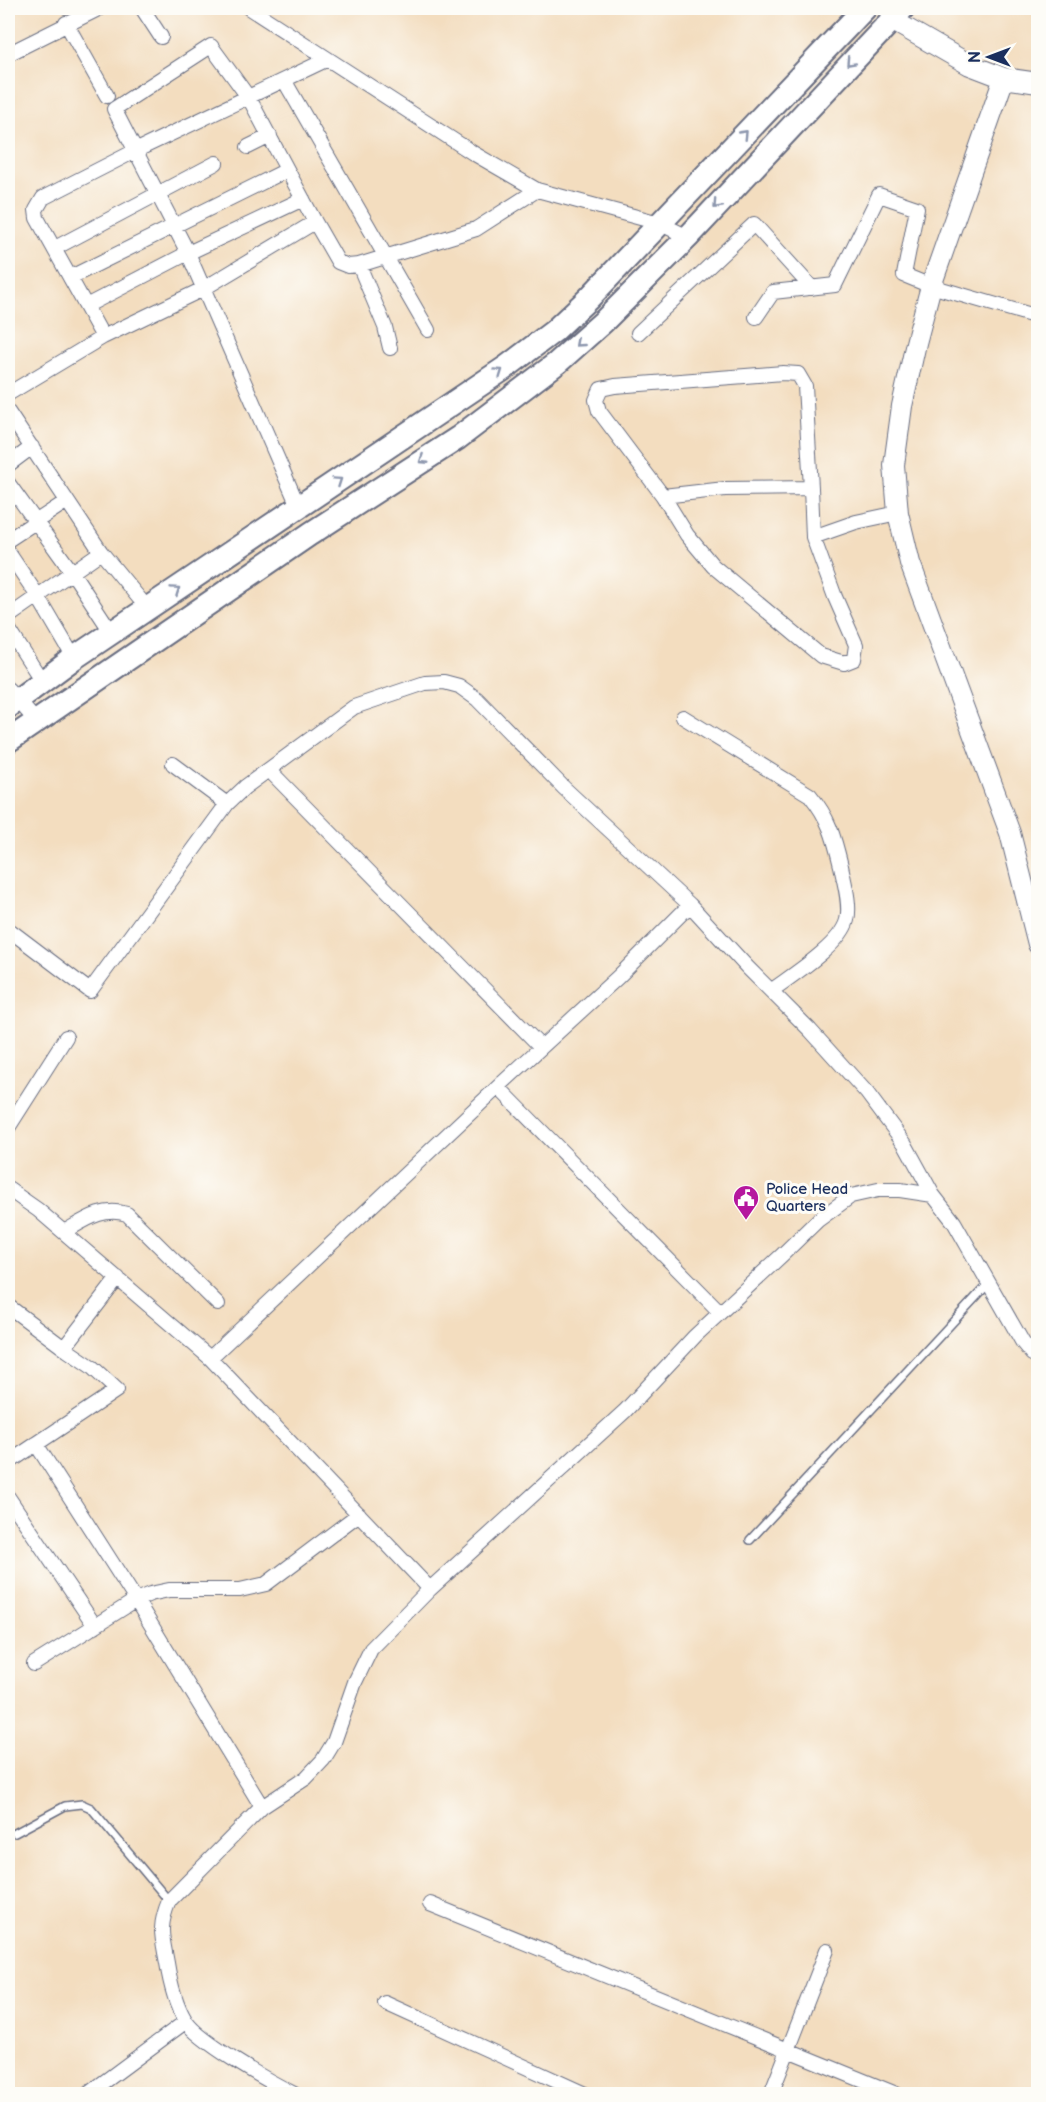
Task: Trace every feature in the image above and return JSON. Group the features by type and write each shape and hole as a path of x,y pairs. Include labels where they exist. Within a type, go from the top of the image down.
{"main road":[{"path":"11,699 42,681 299,508 505,368 554,331 589,298 865,8"},
{"path":"8,741 310,534 458,438 557,363 603,322 688,237 896,13"}],"street":[{"path":"8,54 100,8"},
{"path":"142,8 161,37"},
{"path":"249,8 472,153 537,190 659,223 688,237"},
{"path":"896,13 970,65 1004,78 1038,83"},
{"path":"66,23 107,96"},
{"path":"299,508 188,253 114,109 212,46 249,98 338,262 348,266 359,266 476,229 537,190"},
{"path":"103,337 37,218 36,210 43,198 135,151 328,59"},
{"path":"1004,78 932,286 902,406 894,465 898,513 910,563 1010,833 1038,944"},
{"path":"284,80 428,330"},
{"path":"248,147 270,136"},
{"path":"55,248 216,163"},
{"path":"71,277 287,170"},
{"path":"756,317 773,292 835,285 879,195 917,208 904,274 932,286 1038,317"},
{"path":"86,306 188,253 303,199"},
{"path":"8,394 103,337 203,289 315,222"},
{"path":"638,333 754,224 812,288"},
{"path":"359,266 385,327 390,348"},
{"path":"783,373 798,374 805,386 811,488 813,537 856,645 854,658 844,663 821,656 713,566 687,535 663,496 599,411 596,400 601,389 615,386 783,373"},
{"path":"8,412 101,552 148,609"},
{"path":"8,465 32,447"},
{"path":"8,483 72,572 112,633"},
{"path":"663,496 725,489 811,488"},
{"path":"8,540 67,501"},
{"path":"813,537 856,522 898,513"},
{"path":"8,552 74,658"},
{"path":"8,617 101,552"},
{"path":"8,628 42,681"},
{"path":"8,929 90,991 227,804 245,787 354,707 425,683 444,682 459,686 477,699 564,788 690,905 867,1093 905,1144 933,1195 954,1222 1023,1343 1032,1354 1038,1356"},
{"path":"11,699 36,721"},
{"path":"683,717 810,795 824,811 836,843 847,894 847,920 836,939 805,967 771,991"},
{"path":"173,764 227,804"},
{"path":"269,770 541,1047"},
{"path":"210,1358 618,977 690,905"},
{"path":"8,1128 66,1037"},
{"path":"498,1087 720,1312"},
{"path":"8,1189 38,1210 210,1358 430,1589"},
{"path":"294,2094 278,2091 201,2038 185,2022 169,1977 161,1934 162,1918 169,1901 262,1807 306,1778 323,1760 334,1742 355,1682 371,1649 430,1589 625,1411 695,1336 818,1220 851,1196 878,1190 900,1190 933,1195"},
{"path":"64,1232 95,1214 107,1211 127,1214 218,1304"},
{"path":"64,1348 118,1278"},
{"path":"8,1306 92,1367 117,1390 8,1463"},
{"path":"36,1444 136,1600 262,1807"},
{"path":"8,1497 95,1626"},
{"path":"34,1664 136,1600 150,1594 169,1590 240,1590 266,1584 358,1514"},
{"path":"430,1904 896,2094"},
{"path":"771,2094 827,1950"},
{"path":"385,2003 585,2094"},
{"path":"88,2094 185,2022"}],"lane":[{"path":"750,1540 989,1282"},
{"path":"15,1833 65,1806 82,1804 91,1808 169,1901"}],"place":[{"name":"Police Head Quarters","path":"746,1221"}]}
